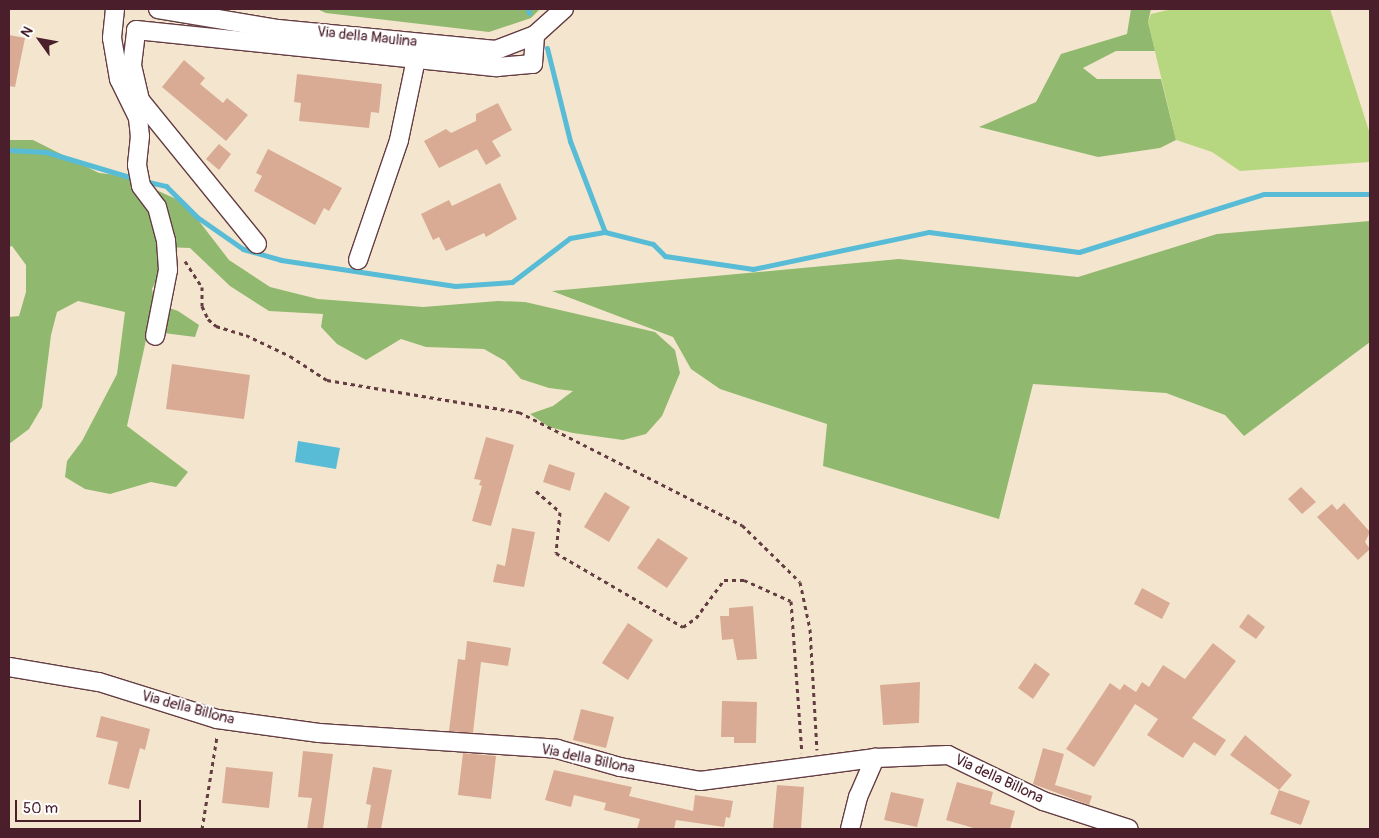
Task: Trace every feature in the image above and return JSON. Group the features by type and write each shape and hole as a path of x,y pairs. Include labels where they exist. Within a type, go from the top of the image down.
{"street":[{"path":"115,9 112,38 119,79 138,118 140,136 137,165 141,186 157,207 166,241 168,270 155,336"},
{"name":"Via della Maulina","path":"158,9 278,28 496,50 535,35 564,9"},
{"path":"257,244 140,100 132,65 136,30 416,61 497,67 533,64 535,35"},
{"path":"358,260 399,140 420,43"},
{"name":"Via della Billona","path":"9,667 99,682 220,719 319,733 557,749 620,767 700,781 876,758 948,755 1090,823 1129,829"},
{"path":"850,829 858,797 876,758"}],"path":[{"path":"180,254 202,287 202,306 208,319 216,326 246,335 290,356 327,380 519,412 742,525 800,582 810,628 812,689 811,767"},
{"path":"536,491 560,512 556,553 683,627 696,618 724,580 744,580 791,601 811,767"},
{"path":"202,829 220,719"}],"green space":[{"path":"317,9 540,9 531,18 489,32 326,13"},
{"path":"1131,9 1151,9 1148,22 1155,51 1116,51 1083,68 1097,79 1161,79 1176,140 1160,148 1098,157 979,127 1036,102 1061,54 1127,34"},
{"path":"1172,9 1330,9 1370,134 1370,162 1240,171 1212,152 1176,140 1148,22 1151,14"},
{"path":"9,140 33,140 99,173 125,176 185,203 229,260 270,287 318,299 423,307 498,301 525,302 655,332 675,350 680,373 662,416 646,434 623,440 573,433 549,427 530,414 553,406 573,391 549,388 521,379 505,361 484,349 426,347 401,339 366,360 337,344 321,327 323,314 269,311 230,286 190,248 165,247 163,267 152,289 155,303 178,311 199,325 195,337 148,331 127,426 188,472 176,487 151,482 110,494 85,489 65,477 67,461 82,441 117,374 125,312 78,301 57,312 51,335 42,407 29,429 9,444 9,317 19,316 26,292 26,265 12,246 9,247"},
{"path":"1370,221 1370,342 1244,436 1225,415 1166,393 1033,384 999,519 823,466 827,424 720,389 691,369 673,337 552,291 899,259 1078,277 1217,234"}],"water":[{"path":"298,441 340,448 336,469 295,462"}],"building":[{"path":"9,35 25,38 15,87 9,86"},
{"path":"184,60 205,78 200,84 223,103 227,98 248,115 226,141 162,87"},
{"path":"297,74 382,84 379,113 371,112 369,128 299,121 301,103 294,102"},
{"path":"498,103 512,130 492,141 501,156 486,165 477,149 439,168 424,141 446,129 451,133 476,121 476,114"},
{"path":"219,144 231,154 219,170 206,159"},
{"path":"268,149 342,188 329,211 324,208 315,225 254,191 262,176 256,173"},
{"path":"500,183 517,219 486,237 484,233 446,251 439,237 433,240 421,214 449,200 452,206"},
{"path":"172,364 250,375 244,419 166,409"},
{"path":"486,437 514,445 491,526 472,521 482,486 479,485 481,480 474,479"},
{"path":"549,464 575,473 570,491 543,482"},
{"path":"1301,487 1316,502 1302,514 1288,499"},
{"path":"605,492 630,507 609,542 584,527"},
{"path":"1344,503 1370,532 1365,542 1370,549 1358,560 1317,517 1332,504 1337,510"},
{"path":"512,528 535,532 524,587 493,582 497,564 505,566"},
{"path":"658,538 688,558 667,588 637,568"},
{"path":"1142,588 1170,603 1162,619 1134,604"},
{"path":"753,606 757,659 737,660 733,639 722,640 720,616 729,616 729,608"},
{"path":"1248,614 1265,627 1256,639 1239,627"},
{"path":"628,623 653,640 628,680 602,663"},
{"path":"467,641 511,648 508,666 481,662 473,733 449,731 458,659 465,660"},
{"path":"1213,643 1236,661 1192,718 1226,740 1215,756 1194,742 1183,758 1147,735 1158,719 1135,704 1094,767 1066,749 1110,683 1120,690 1124,684 1136,692 1142,682 1149,687 1163,665 1185,679"},
{"path":"1035,663 1050,674 1033,699 1018,688"},
{"path":"920,682 919,723 883,725 880,685"},
{"path":"722,701 757,702 756,743 734,743 734,737 721,737"},
{"path":"581,709 614,717 606,748 573,740"},
{"path":"101,716 150,729 145,750 140,748 129,789 108,784 118,742 96,737"},
{"path":"1245,735 1292,775 1279,790 1230,755"},
{"path":"1043,748 1064,754 1055,785 1092,796 1089,805 1033,784"},
{"path":"303,751 333,754 323,829 307,829 312,798 298,797"},
{"path":"463,753 496,756 491,799 458,795"},
{"path":"226,767 273,772 269,808 222,803"},
{"path":"373,767 392,770 381,829 367,829 371,805 366,804"},
{"path":"554,770 632,787 629,796 693,811 695,795 733,801 730,818 726,817 724,827 676,820 674,829 637,829 640,819 604,810 606,803 574,795 571,807 545,800"},
{"path":"957,782 993,792 990,804 1015,811 1010,829 977,829 946,820"},
{"path":"777,785 804,787 801,829 773,829"},
{"path":"1279,790 1310,801 1301,825 1270,814"},
{"path":"891,792 924,799 917,827 884,820"}],"waterway":[{"path":"528,9 529,13"},
{"path":"547,48 570,141 605,232"},
{"path":"9,150 46,152 136,179"},
{"path":"144,181 166,186 197,217 243,249 281,260 455,286 512,282 570,238 605,232 653,244 665,256 753,269 929,232 1079,252 1264,194 1370,194"}]}
